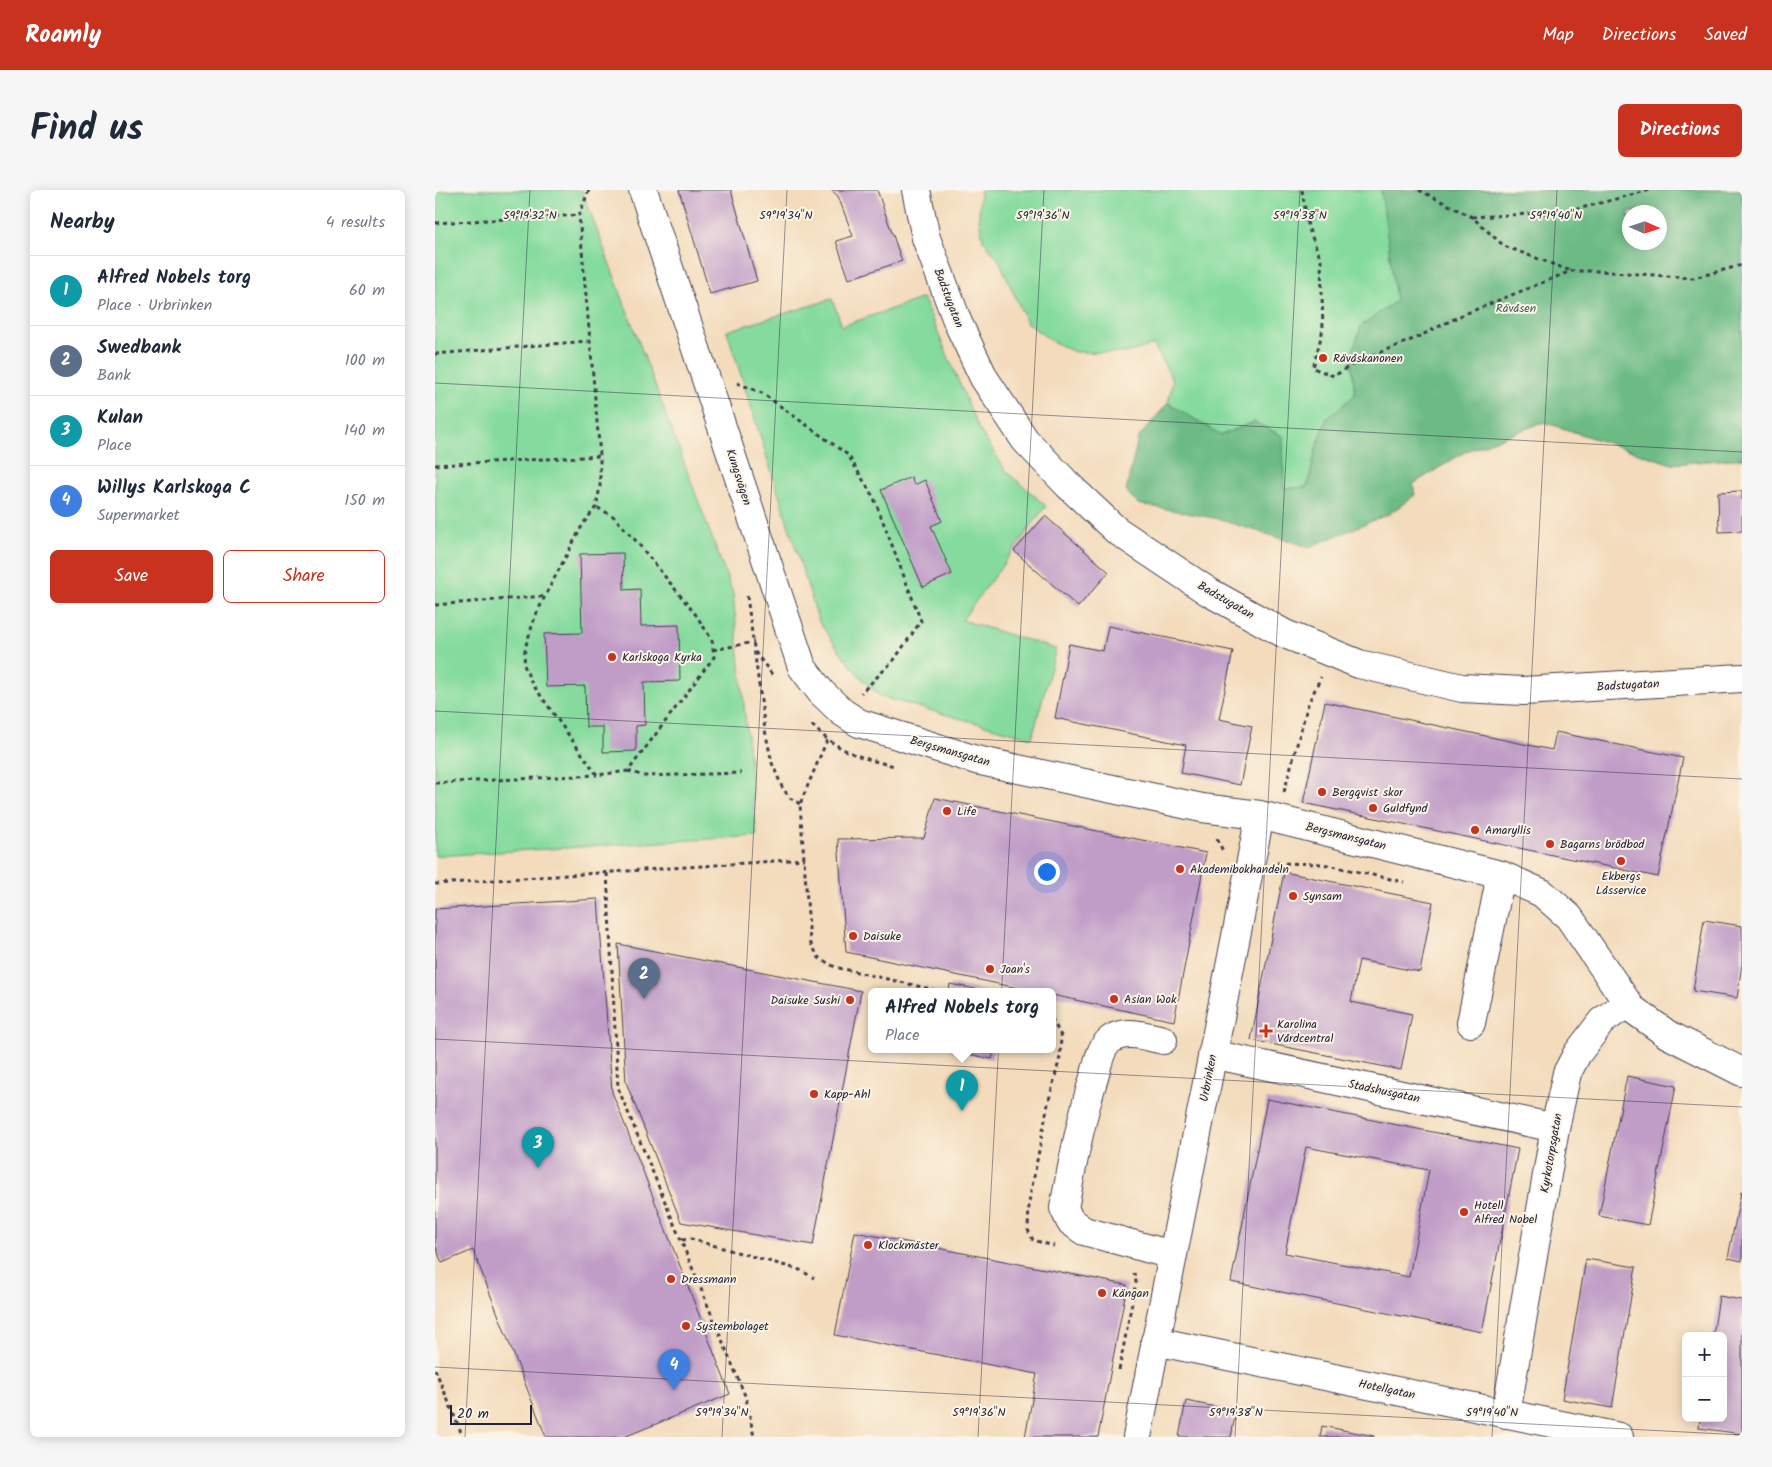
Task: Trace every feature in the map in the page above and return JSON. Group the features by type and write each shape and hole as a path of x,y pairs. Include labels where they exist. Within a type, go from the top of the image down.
{"street":[{"name":"Kungsvägen","path":"643,190 802,667 821,692 842,712 859,722 879,730"},
{"name":"Badstugatan","path":"916,190 926,238 958,323 984,378 1025,440 1068,485 1116,530 1209,592 1285,634 1359,664 1462,688 1523,690 1742,678"},
{"name":"Bergsmansgatan","path":"879,730 976,760 1202,808 1268,817 1501,875 1542,893 1569,917 1631,1008 1667,1034 1742,1072"},
{"name":"Urbrinken","path":"1137,1437 1251,858 1268,817"},
{"path":"1471,1024 1501,875"},
{"name":"Kyrkotorpsgatan","path":"1506,1414 1555,1128 1567,1073 1577,1054 1602,1021 1628,1003"},
{"path":"1163,1040 1136,1034 1118,1037 1108,1041 1102,1051 1081,1117 1064,1208 1070,1221 1083,1231 1172,1255"},
{"name":"Stadshusgatan","path":"1213,1054 1555,1128"},
{"name":"Hotellgatan","path":"1155,1340 1619,1437"}],"path":[{"path":"589,190 579,215 588,341 600,456 600,487 596,507 583,524 535,617 525,648 524,665 531,682 597,775"},
{"path":"1302,190 1309,227 1321,260 1323,329 1313,368 1334,376 1358,361 1416,338 1460,316 1571,271"},
{"path":"1419,190 1472,217 1504,246 1571,271 1598,271 1694,278 1742,264"},
{"path":"1472,217 1566,212 1650,190"},
{"path":"435,223 579,215"},
{"path":"435,354 588,341"},
{"path":"702,368 762,393 848,455 874,498 921,621 893,660 842,712"},
{"path":"435,465 600,456"},
{"path":"596,507 613,516 637,542 696,616 712,640 713,657 709,665 628,771"},
{"path":"435,604 545,596"},
{"path":"713,650 754,642"},
{"path":"755,652 765,730 776,775 790,798 800,804"},
{"path":"1268,817 1308,704 1321,678"},
{"path":"899,767 870,760 841,749 827,740 800,804 810,942 819,958 835,967 926,988"},
{"path":"435,783 597,775 628,771 643,776 741,773"},
{"path":"1210,834 1216,838 1225,853 1280,863 1323,864 1409,883"},
{"path":"435,884 805,859"},
{"path":"607,873 618,1088 746,1398 754,1437"},
{"path":"682,1240 691,1239 791,1267 814,1278"},
{"path":"435,1369 463,1437"}],"green space":[{"path":"459,190 582,190 733,594 757,836 435,856 435,192"},
{"path":"980,190 1742,190 1742,458 1672,464 1544,422 1466,451 1413,484 1351,357 1355,395 1327,418 1317,446 1307,487 1284,489 1254,422 1221,435 1168,403 1173,381 1154,345 1125,353 1075,352 1053,342 1027,323 999,260 983,240 979,219"},
{"name":"Rävåsen","path":"1381,190 1742,190 1742,458 1672,464 1544,422 1466,451 1413,484 1415,495 1389,514 1309,547 1214,518 1138,504 1126,491 1138,438 1168,403 1221,435 1254,422 1283,436 1284,488 1307,487 1317,446 1327,418 1355,395 1351,357 1361,326 1396,301"},
{"path":"923,298 979,429 1006,471 1046,506 962,620 1056,649 1032,738 881,697 863,680 840,652 819,622 727,331 832,299 842,326"}],"building":[{"path":"679,190 731,190 757,281 710,294"},
{"path":"831,190 877,190 902,261 849,279 836,241 853,236 838,196"},
{"path":"911,477 914,485 925,480 942,521 931,526 952,574 923,587 881,490"},
{"path":"1742,491 1742,531 1719,532 1718,492"},
{"path":"1045,516 1109,572 1078,607 1014,551"},
{"name":"Karlskoga Kyrka","path":"623,553 624,590 640,589 641,626 679,625 680,681 644,682 645,725 636,726 636,751 603,752 603,727 586,727 585,686 546,687 544,634 582,633 580,554"},
{"path":"1108,626 1233,651 1219,719 1252,726 1240,785 1181,773 1186,745 1055,718 1069,644 1103,651"},
{"path":"1325,702 1552,750 1556,732 1683,758 1658,877 1303,803"},
{"path":"935,798 1206,853 1174,1021 1056,996 1056,988 1018,988 846,952 838,839 924,838"},
{"path":"1284,872 1433,902 1420,972 1359,960 1351,1002 1412,1014 1401,1070 1251,1040"},
{"path":"598,899 612,1092 730,1394 624,1437 546,1437 473,1250 442,1263 435,1245 435,909"},
{"path":"1704,920 1742,926 1742,964 1737,998 1693,991"},
{"path":"618,944 861,991 813,1245 681,1222 626,1082"},
{"path":"950,984 970,988 950,988"},
{"path":"963,1053 993,1053 992,1059"},
{"path":"1627,1076 1676,1086 1648,1225 1599,1216"},
{"name":"Hotell Alfred Nobel","path":"1267,1099 1518,1149 1482,1332 1231,1282","holes":["1306,1147 1429,1170 1409,1277 1285,1253"]},
{"path":"1742,1192 1742,1261 1728,1258"},
{"path":"855,1232 1127,1285 1098,1437 1025,1437 1037,1374 835,1335"},
{"path":"1586,1259 1636,1267 1612,1408 1562,1399"},
{"path":"1719,1296 1742,1300 1742,1434 1699,1428 1700,1422 1727,1422 1727,1332 1714,1332"},
{"path":"1186,1401 1236,1411 1231,1437 1179,1437"},
{"path":"1322,1426 1374,1436 1374,1437 1320,1437"}],"place":[{"name":"Rävåskanonen","path":"1323,358"},
{"name":"Karlskoga Kyrka","path":"612,657"},
{"name":"Bergqvist skor","path":"1322,792"},
{"name":"Guldfynd","path":"1373,808"},
{"name":"Life","path":"947,811"},
{"name":"Amaryllis","path":"1475,830"},
{"name":"Bagarns brödbod","path":"1550,844"},
{"name":"Ekbergs Låsservice","path":"1621,861"},
{"name":"Akademibokhandeln","path":"1180,869"},
{"name":"Synsam","path":"1293,896"},
{"name":"Daisuke","path":"853,936"},
{"name":"Joan's","path":"990,969"},
{"name":"Swedbank","path":"644,999"},
{"name":"Asian Wok","path":"1114,999"},
{"name":"Daisuke Sushi","path":"850,1000"},
{"name":"Karolina Vårdcentral","path":"1266,1031"},
{"name":"Kapp-Ahl","path":"814,1094"},
{"name":"Alfred Nobels torg","path":"962,1111"},
{"name":"Kulan","path":"538,1168"},
{"name":"Hotell Alfred Nobel","path":"1464,1212"},
{"name":"Klockmäster","path":"868,1245"},
{"name":"Dressmann","path":"671,1279"},
{"name":"Kängan","path":"1102,1293"},
{"name":"Systembolaget","path":"686,1326"},
{"name":"Willys Karlskoga C","path":"674,1390"}]}
